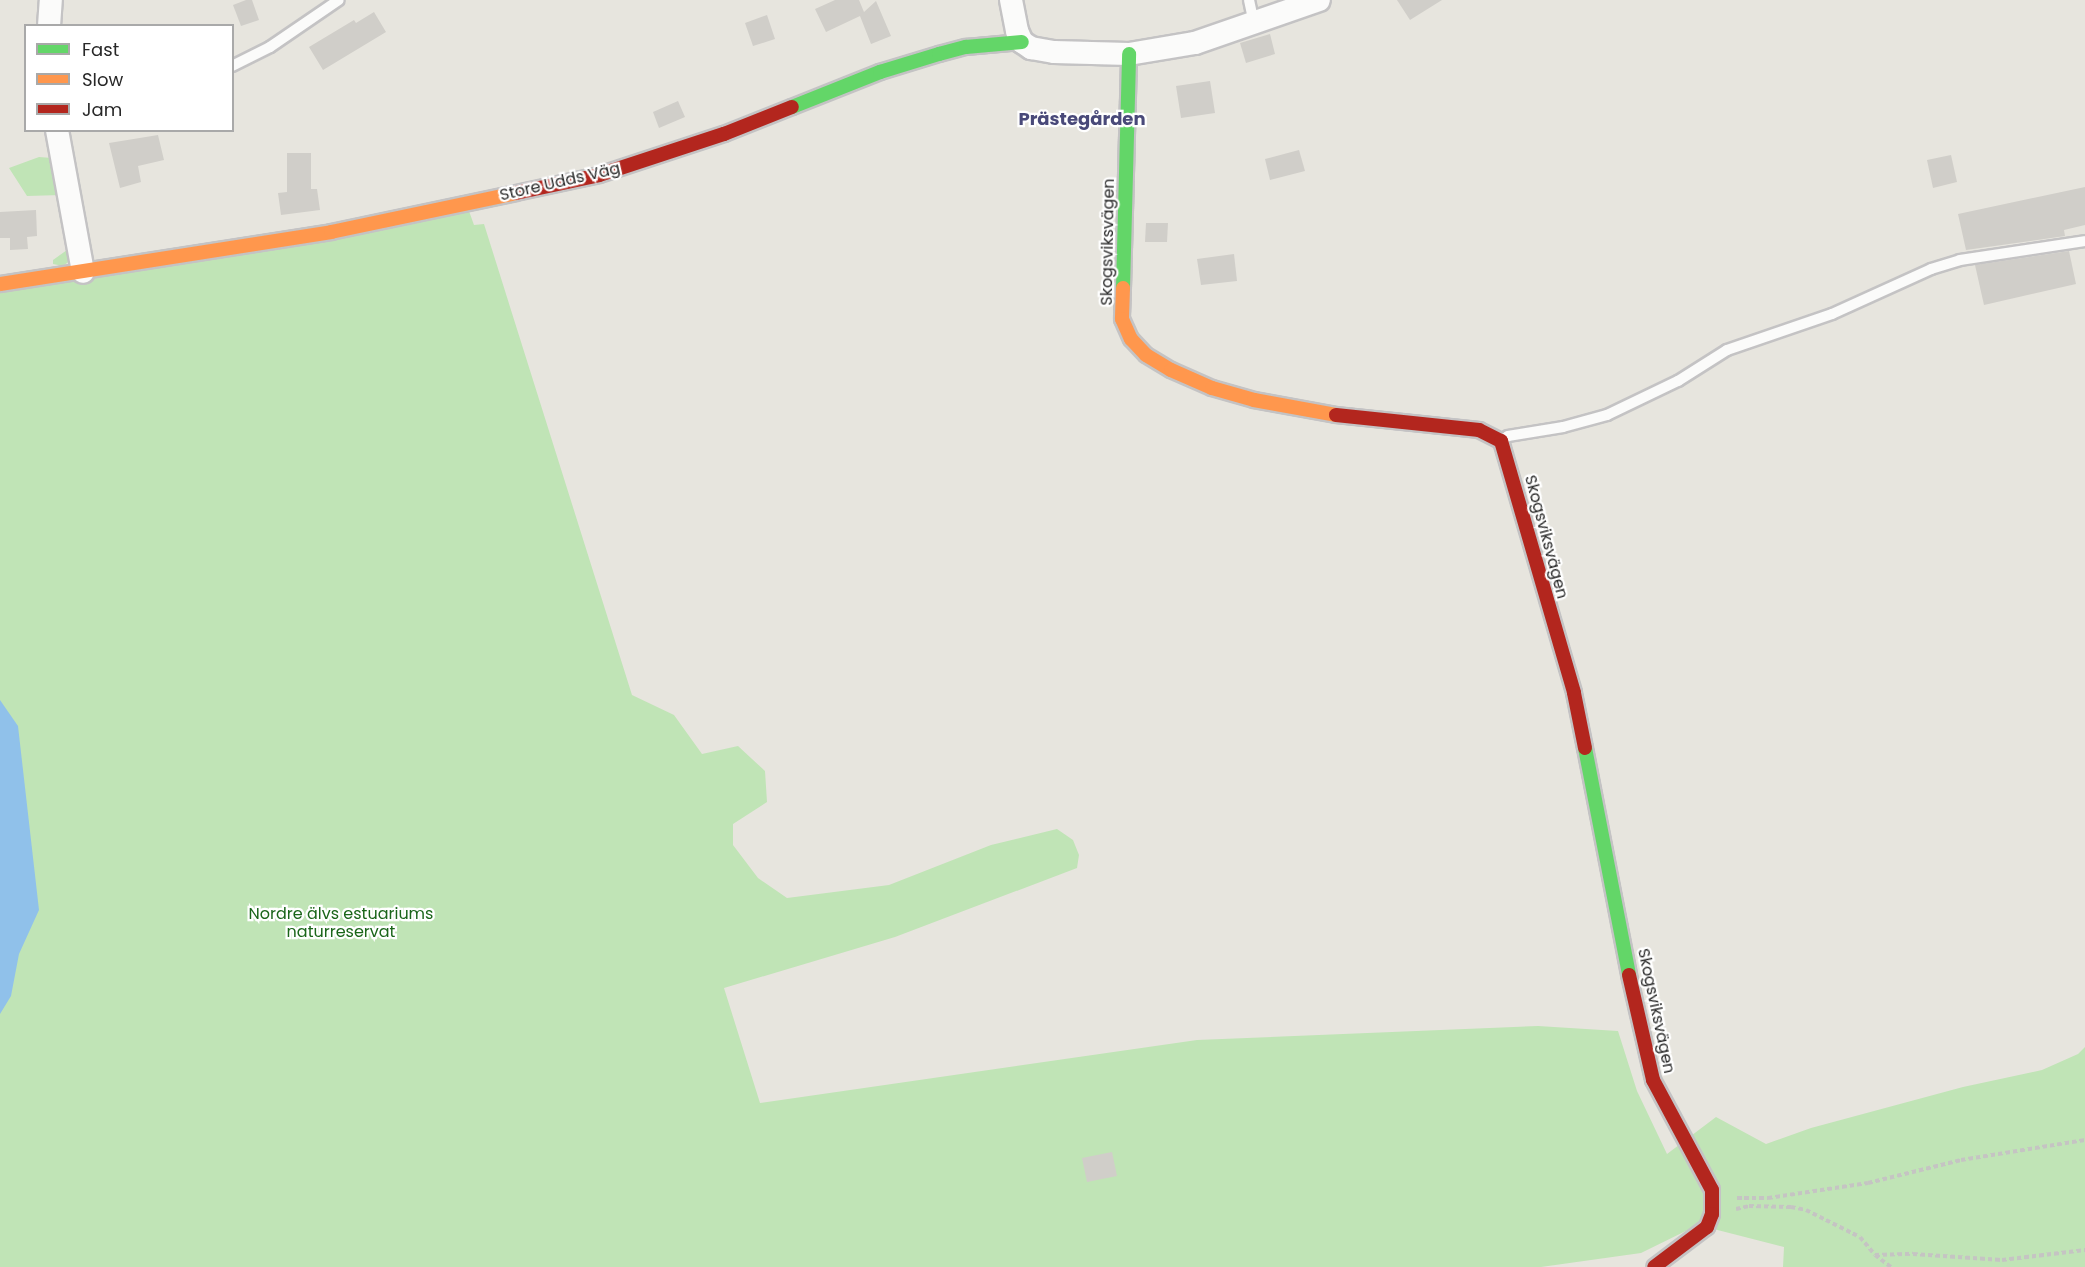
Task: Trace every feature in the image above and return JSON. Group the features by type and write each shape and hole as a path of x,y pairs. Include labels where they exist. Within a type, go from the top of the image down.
{"street":[{"path":"49,24 51,0"},
{"path":"1011,0 1013,20 1022,42"},
{"name":"Store Udds Väg","path":"0,284 331,232 599,175 724,134 880,72 966,47 1022,42 1031,48 1054,52 1129,54 1195,44 1319,0"},
{"name":"Skogsviksvägen","path":"1129,54 1122,319 1131,339 1146,355 1171,370 1212,388 1254,400 1341,416 1479,430 1501,441 1574,693 1635,1004 1653,1080 1707,1180 1713,1199 1712,1214"},
{"path":"57,132 83,272"},
{"path":"1654,1267 1699,1236 1707,1227 1712,1214"}],"lane":[{"path":"234,65 270,47 339,0"},
{"path":"1249,0 1254,24"},
{"path":"1501,441 1508,436 1563,427 1607,415 1678,381 1727,350 1752,339 1832,314 1931,269 1959,261 2085,241"}],"path":[{"path":"1713,1199 1768,1198 1868,1183 1962,1160 2085,1140"},
{"path":"1712,1214 1749,1206 1791,1207 1806,1210 1860,1237 1875,1255 1891,1267"},
{"path":"1875,1255 1913,1254 2002,1260 2085,1250"}],"green space":[{"path":"39,157 52,158 60,169 73,247 71,260 63,266 53,264 53,260 67,250 68,243 61,195 27,196 9,168"},
{"name":"Nordre älvs estuariums naturreservat","path":"469,211 474,225 484,224 632,695 674,715 702,754 738,746 765,771 767,802 733,824 733,845 758,878 787,898 889,885 991,845 1057,829 1073,840 1079,855 1077,868 895,937 724,988 760,1103 1197,1040 1538,1026 1618,1031 1637,1091 1667,1154 1716,1117 1766,1144 1811,1128 1963,1087 2042,1070 2078,1054 2085,1047 2085,1267 1783,1267 1784,1247 1698,1225 1641,1253 1541,1267 0,1267 0,291"}],"water":[{"path":"0,700 18,726 39,910 19,954 11,996 0,1014"}],"building":[{"path":"252,0 259,20 241,26 233,5"},
{"path":"835,0 859,0 864,12 876,1 891,36 871,44 860,16 826,32 815,9"},
{"path":"1397,0 1442,0 1410,20"},
{"path":"374,12 386,32 323,70 309,47 354,20 356,23"},
{"path":"767,15 775,39 753,46 745,23"},
{"path":"1270,34 1275,54 1246,63 1240,43"},
{"path":"1210,81 1215,113 1181,118 1176,86"},
{"path":"678,101 685,117 659,128 653,112"},
{"path":"158,135 164,160 138,166 141,182 120,188 109,143"},
{"path":"1299,150 1305,171 1270,180 1265,159"},
{"path":"287,153 311,153 311,189 317,189 320,210 281,215 278,193 287,192"},
{"path":"1951,155 1957,182 1933,188 1927,160"},
{"path":"2085,187 2085,225 2064,230 2065,236 1966,250 1958,214"},
{"path":"36,210 37,236 27,237 28,249 10,250 10,238 0,238 0,212"},
{"path":"1146,223 1168,223 1167,242 1145,242"},
{"path":"2069,251 2076,284 1984,305 1975,265"},
{"path":"1234,254 1237,281 1201,285 1197,259"},
{"path":"1112,1152 1117,1176 1087,1182 1082,1158"}],"traffic: fast":[{"path":"792,107 880,72 939,54 966,47 1022,42"},
{"path":"1123,288 1129,54"},
{"path":"1585,748 1629,975"}],"traffic: slow":[{"path":"0,284 331,232 516,193"},
{"path":"1123,288 1122,319 1131,339 1146,355 1171,370 1212,388 1254,400 1336,415"}],"traffic: jam":[{"path":"516,193 599,175 724,134 792,107"},
{"path":"1336,415 1479,430 1501,441 1574,693 1585,748"},
{"path":"1629,975 1653,1080 1712,1190 1712,1214 1707,1227 1654,1267"}],"district":[{"name":"Prästegården","path":"1082,119"}]}
